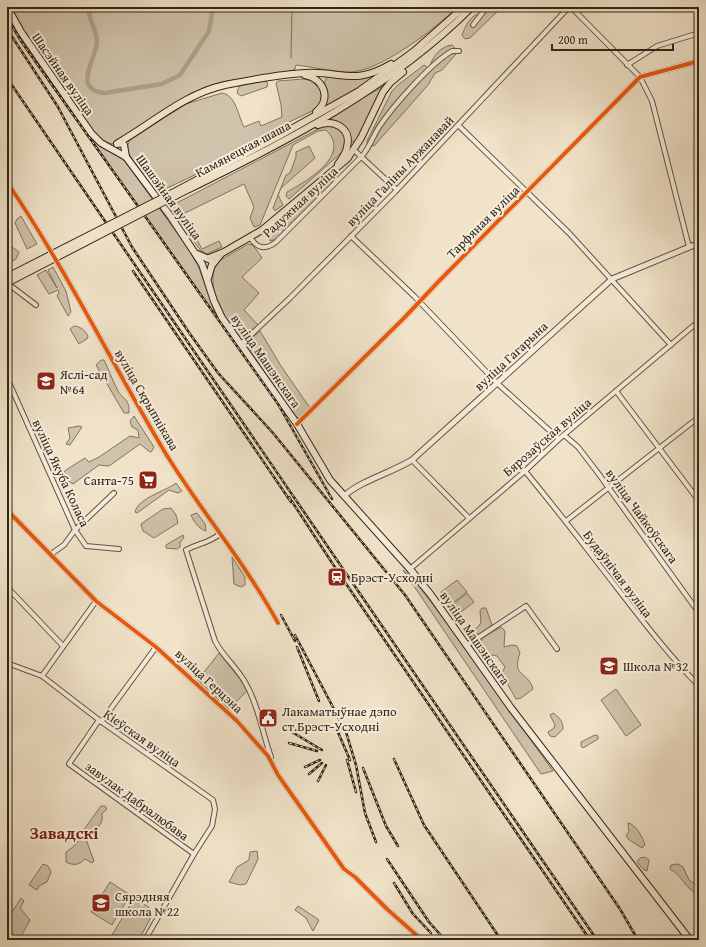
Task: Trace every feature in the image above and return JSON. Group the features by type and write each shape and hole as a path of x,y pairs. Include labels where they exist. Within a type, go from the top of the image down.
{"main road":[{"name":"Шасэйная вуліца","path":"7,7 25,37 91,133 98,141 118,153"},
{"name":"Камянецкая шаша","path":"281,139 359,91 413,52 464,7"},
{"name":"Камянецкая шаша","path":"7,283 362,96 428,48 472,7"},
{"path":"205,261 250,237 281,216 347,159 354,150 386,88 428,48"},
{"path":"126,139 126,148 122,153 118,153 115,149 117,144 157,118 202,92 230,84 296,74 312,73 344,77 362,76 379,70 413,52"},
{"path":"296,74 310,76 319,81 324,89 324,101 318,110 284,131 281,139 292,139 320,124 327,122 336,123 345,132 348,142 345,154 336,167"},
{"path":"108,146 123,143 126,148"},
{"name":"Шашэйная вуліца","path":"126,148 126,157"},
{"name":"Шашэйная вуліца","path":"118,153 126,157 194,250 205,261"},
{"name":"Камянецкая шаша","path":"7,277 179,192"},
{"path":"205,261 206,268 212,266 224,252"},
{"path":"205,261 212,259 212,266"},
{"name":"вуліца Машэнскага","path":"205,261 209,285 218,309 297,424 326,474 439,604 511,708 690,940"},
{"name":"вуліца Машэнскага","path":"209,285 208,276 212,266"}],"street":[{"path":"473,25 487,7"},
{"path":"570,7 640,78 652,101 689,247"},
{"name":"вуліца Галіны Аржанавай","path":"241,344 257,331 397,190 570,7"},
{"path":"627,65 657,46 699,32"},
{"name":"Радужная вуліца","path":"250,237 253,243 259,247 272,245 368,150 381,124 433,65 452,51 459,51"},
{"name":"Тарфяная вуліца","path":"297,424 420,302 527,191 640,78 699,61"},
{"path":"458,125 527,191 612,279 671,345"},
{"path":"354,150 397,190"},
{"name":"вуліца Скрыпнікава","path":"7,182 43,238 171,462 278,623"},
{"path":"351,236 420,302 498,384 559,439"},
{"name":"вуліца Гагарына","path":"344,496 354,488 412,460 498,384 612,279 699,243"},
{"path":"7,283 36,305"},
{"name":"Бярозаўская вуліца","path":"410,569 559,439 699,321"},
{"name":"вуліца Якуба Коласа","path":"7,378 75,530 86,546 119,549"},
{"path":"616,391 699,501"},
{"path":"566,522 697,418 699,423"},
{"name":"вуліца Чайкоўскага","path":"564,435 578,447 699,613"},
{"path":"412,460 469,518"},
{"name":"Будаўнічая вуліца","path":"524,471 566,522 649,631 674,661 699,686"},
{"path":"51,554 64,545 75,530 114,493"},
{"name":"вуліца Герцэна","path":"7,510 96,601 156,647 237,721 274,765 278,775 344,869 355,877 387,909 422,940"},
{"path":"220,534 210,542 194,545 186,550 211,632 221,652 246,683 258,709 274,765"},
{"path":"7,587 63,646"},
{"path":"42,676 96,601"},
{"path":"467,645 526,606 557,649"},
{"path":"100,721 156,647"},
{"name":"Кіеўская вуліца","path":"7,663 42,676 100,721 213,800 215,809 212,826 194,854"},
{"name":"завулак Дабралюбава","path":"100,721 69,764 194,854"},
{"path":"145,940 194,854"}],"shaded area":[{"path":"10,7 457,7 422,37 392,57 363,70 344,72 296,65 295,69 291,71 222,82 203,88 158,114 112,144 104,142 97,137 17,21"},
{"path":"490,7 502,7 470,38 465,39 462,35 466,25 474,16"},
{"path":"7,11 94,141 124,160 188,248 199,268 216,315 30,53 14,28"},
{"path":"452,45 455,48 456,54 442,70 435,73 428,85 374,146 367,144 367,141 392,91 424,65 428,68 441,49"},
{"path":"379,74 352,92 325,107 327,92 324,84 327,76 352,79"},
{"path":"303,79 314,81 321,89 322,96 319,105 312,111 281,126 239,154 161,191 153,179 156,175 151,169 143,174 130,157 128,147 132,138 186,104 222,93 227,95 234,102 244,127 259,121 261,126 282,117 276,83 278,81"},
{"path":"265,81 268,83 267,87 241,96 237,93 239,86"},
{"path":"385,85 356,142 351,141 346,127 329,118"},
{"path":"330,125 339,130 344,136 345,144 340,154 289,199 286,196 287,192 315,174 324,166 334,149 333,139 326,130 318,131 293,145 260,225 254,227 250,218 254,207 244,184 183,214 202,249 219,241 222,247 207,254 200,250 169,207 322,127"},
{"path":"309,146 315,158 282,187 286,175 290,173 296,157 296,152"},
{"path":"328,181 332,181 332,185 276,239 270,241 270,237 279,224"},
{"path":"278,195 283,205 275,211 273,208"},
{"path":"21,216 37,244 27,249 15,223"},
{"path":"248,244 253,245 262,258 242,277 259,293 244,310 259,326 244,338 236,333 223,314 214,291 213,279 214,269 219,261"},
{"path":"9,245 19,252 16,259 7,264 7,246"},
{"path":"53,267 66,291 71,312 68,316 57,296 59,293 58,290 49,294 37,275 46,270 57,288 48,270"},
{"path":"74,326 79,327 88,336 88,338 79,344 70,329"},
{"path":"260,331 281,366 310,408 299,418 296,417 248,347 248,341"},
{"path":"101,360 104,360 119,392 127,401 129,413 124,413 96,365"},
{"path":"134,416 154,447 152,451 150,452 140,444 109,466 99,465 73,484 67,480 64,472 85,458 89,462 130,436 139,438 138,430 132,427 130,421"},
{"path":"79,426 82,427 70,445 66,444 70,438 68,428"},
{"path":"176,483 182,491 178,493 169,490 137,513 135,512 141,503"},
{"path":"171,508 176,515 178,523 154,538 143,531 141,524 163,509"},
{"path":"197,513 205,524 206,531 199,527 192,518 191,515"},
{"path":"183,535 184,538 180,542 180,547 177,549 166,548 166,545"},
{"path":"232,557 245,577 245,585 241,587 234,584"},
{"path":"403,570 412,577 446,622 553,771 541,774"},
{"path":"457,580 467,592 454,602 448,601 441,592"},
{"path":"467,593 474,602 461,612 454,604"},
{"path":"482,608 486,608 492,625 480,634 476,634 474,631 481,623 480,611"},
{"path":"501,627 505,631 504,647 512,645 517,646 520,653 518,661 519,670 531,683 533,689 521,698 516,699 507,683 500,677 505,667 497,656 492,655 487,657 483,655 481,640"},
{"path":"219,653 241,680 247,691 229,709 198,680"},
{"path":"616,689 641,725 626,736 601,700"},
{"path":"553,713 557,716 563,726 563,729 555,737 550,736 548,732 554,728 555,725 550,715"},
{"path":"595,735 598,736 598,739 583,748 581,746 581,742"},
{"path":"101,806 105,806 107,809 102,814 102,822 87,835 87,842 94,861 92,863 85,859 78,864 66,862 66,852 80,839 80,835"},
{"path":"628,823 634,826 641,835 645,845 642,848 628,839 626,835 629,832"},
{"path":"257,851 258,859 246,884 240,885 229,882 237,867 249,860 250,852"},
{"path":"645,857 649,860 647,871 644,870 637,862 640,858"},
{"path":"43,864 48,866 51,872 47,882 39,886 37,890 29,885"},
{"path":"678,864 683,867 689,880 699,887 699,895 690,889 678,875 670,869 671,865"},
{"path":"110,882 130,895 112,925 91,912"},
{"path":"21,898 24,901 20,908 30,920 19,940 7,940 7,920"},
{"path":"133,900 148,906 152,915 139,940 109,940"},
{"path":"298,906 319,920 313,931 306,918 295,910"}],"waterway":[{"path":"89,7 89,16 97,37 97,41 87,79 89,86 94,90 104,93 162,84 180,75 209,31 213,7"},
{"path":"291,58 292,7"}],"railway":[{"path":"7,18 23,44 278,404 332,499"},
{"path":"7,29 58,107 132,247 190,334 218,373 273,433 405,595 620,909 638,940"},
{"path":"7,78 597,940"},
{"path":"133,271 291,502"},
{"path":"289,497 340,575 590,940"},
{"path":"281,615 295,641"},
{"path":"295,635 346,732 356,765 365,813 376,842"},
{"path":"297,647 319,701"},
{"path":"337,730 350,760"},
{"path":"292,732 322,750"},
{"path":"289,743 317,751"},
{"path":"394,759 424,825 501,940"},
{"path":"305,767 320,760"},
{"path":"347,760 356,792"},
{"path":"309,774 322,763"},
{"path":"318,781 326,765"},
{"path":"363,768 386,826 398,846"},
{"path":"387,859 429,922 445,940"},
{"path":"394,883 413,914 431,933"}],"cycle path":[{"path":"297,424 404,318 640,77 699,61"},
{"path":"7,182 29,215 69,283 166,454 252,579 278,623"},
{"path":"7,510 96,601 156,647 237,721 268,756 278,775 344,869 355,877 387,909 422,940"}],"place":[{"name":"Яслі-сад №64","path":"46,381"},
{"name":"Санта-75","path":"148,480"},
{"name":"Брэст-Усходні","path":"337,577"},
{"name":"Школа №32","path":"609,666"},
{"name":"Лакаматыўнае дэпо ст.Брэст-Усходні","path":"268,718"},
{"name":"Сярэдняя школа №22","path":"101,903"}],"district":[{"name":"Завадскі","path":"64,832"}]}
